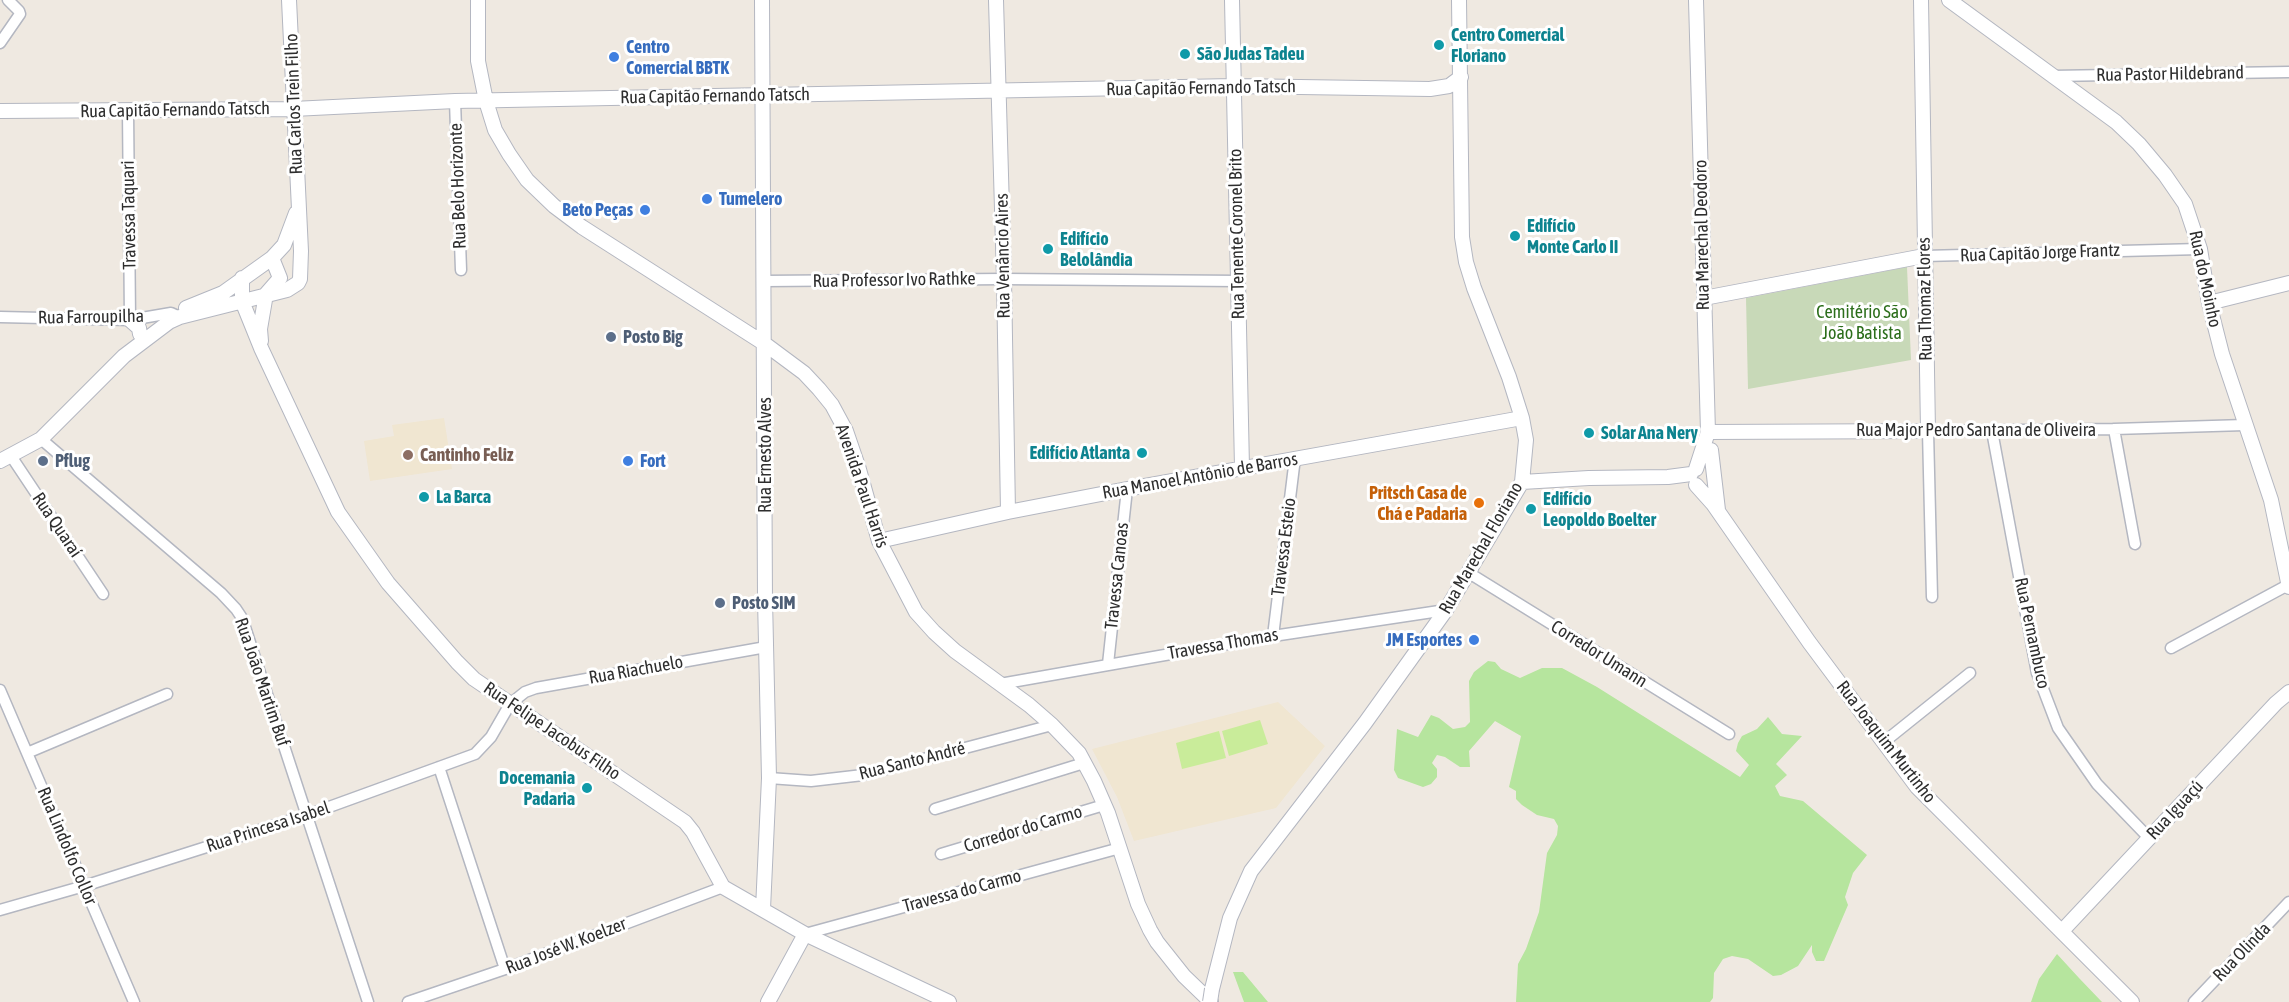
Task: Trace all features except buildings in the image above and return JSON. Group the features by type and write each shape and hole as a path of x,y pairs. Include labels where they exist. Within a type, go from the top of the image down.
{"main road":[{"name":"Rua Carlos Trein Filho","path":"266,294 295,286 300,279 290,0"},
{"name":"Avenida Paul Harris","path":"478,0 478,61 486,101 495,130 527,180 554,206 582,227 765,344 804,373 832,405 846,431 853,451 879,541 904,592 925,623 955,651 1052,726 1079,753 1104,805 1138,904 1153,936 1197,991 1210,1002"},
{"name":"Rua Ernesto Alves","path":"762,0 766,647 769,778 763,909"},
{"name":"Rua Venâncio Aires","path":"996,0 1008,512"},
{"name":"Rua Tenente Coronel Brito","path":"1232,0 1242,468"},
{"name":"Rua Marechal Floriano","path":"1210,1002 1215,973 1230,918 1251,871 1365,723 1446,610 1522,482 1526,440 1522,418 1466,262 1462,237 1459,0"},
{"name":"Rua Marechal Deodoro","path":"1696,0 1707,432 1699,477"},
{"name":"Rua Thomaz Flores","path":"1921,0 1928,431"},
{"name":"Rua do Moinho","path":"1948,0 2091,102 2139,144 2185,204 2200,249 2209,303 2222,354 2271,500 2285,555 2289,586"},
{"name":"Rua Capitão Fernando Tatsch","path":"0,111 293,108 455,101 1234,86 1430,89 1449,86 1461,77"},
{"name":"Rua Capitão Fernando Tatsch","path":"1430,89 1455,94 1461,103"},
{"path":"124,356 140,334 150,325 217,296 272,258 284,245 298,208"},
{"name":"Rua Capitão Jorge Frantz","path":"1704,298 1924,256"},
{"path":"261,348 260,329 266,294 280,278 272,258"},
{"path":"242,278 242,301"},
{"path":"2209,303 2289,283"},
{"path":"5,459 41,439 124,356 176,315 266,294"},
{"name":"Rua Felipe Jacobus Filho","path":"242,301 261,348 338,512 388,583 474,679 685,822 723,886"},
{"path":"130,320 140,328 140,334"},
{"name":"Rua Manoel Antônio de Barros","path":"879,541 1008,512 1127,489 1522,418"},
{"name":"Rua Major Pedro Santana de Oliveira","path":"1707,432 1928,431"},
{"name":"Rua Joaquim Murtinho","path":"1724,432 1715,440 1699,477 1715,507 1809,642 1917,787 2132,1002"},
{"name":"Rua Joaquim Murtinho","path":"1711,450 1715,507"},
{"path":"1522,482 1589,478 1699,477"},
{"name":"Rua Iguaçú","path":"2062,931 2268,711 2289,692"},
{"path":"723,886 804,934 950,1002"},
{"path":"768,1002 804,934"}],"street":[{"path":"0,43 20,14 19,10 8,0"},
{"name":"Rua Pastor Hildebrand","path":"2052,76 2289,72"},
{"name":"Rua Belo Horizonte","path":"455,101 461,270"},
{"name":"Travessa Taquari","path":"128,110 130,320"},
{"name":"Rua Capitão Jorge Frantz","path":"1924,256 2200,249"},
{"name":"Rua Professor Ivo Rathke","path":"764,281 1004,279 1239,281"},
{"name":"Rua Farroupilha","path":"0,317 130,320 176,315"},
{"name":"Rua Major Pedro Santana de Oliveira","path":"1928,431 2245,425"},
{"path":"2114,429 2135,544"},
{"name":"Rua Thomaz Flores","path":"1928,431 1932,597"},
{"name":"Rua Pernambuco","path":"1992,431 2037,673 2058,728 2097,784 2149,838"},
{"name":"Rua João Martim Buf","path":"41,439 221,593 236,609 246,630 368,1002"},
{"name":"Travessa Esteio","path":"1273,636 1295,458"},
{"name":"Rua Quaraí","path":"5,459 103,594"},
{"name":"Travessa Canoas","path":"1108,664 1127,489"},
{"name":"Corredor Umann","path":"1469,573 1729,734"},
{"path":"2171,648 2289,586"},
{"name":"Travessa Thomas","path":"1000,684 1273,636 1446,610"},
{"name":"Rua Riachuelo","path":"510,704 525,692 536,688 766,647"},
{"path":"1884,742 1970,673"},
{"name":"Rua Lindolfo Collor","path":"0,690 134,1002"},
{"path":"27,753 167,694"},
{"name":"Rua Princesa Isabel","path":"0,910 84,886 307,815 478,752 491,737 510,704"},
{"name":"Rua Santo André","path":"769,778 811,781 863,775 1052,726"},
{"path":"935,808 1084,763"},
{"path":"439,767 505,969"},
{"name":"Corredor do Carmo","path":"941,854 1104,805"},
{"name":"Travessa do Carmo","path":"804,934 1120,848"},
{"name":"Rua José W. Koelzer","path":"408,1002 505,969 723,886"},
{"name":"Rua Olinda","path":"2194,1002 2289,902"}],"shaded area":[{"name":"Cantinho Feliz","path":"444,418 452,469 370,481 364,441 394,436 392,425"},
{"path":"1278,702 1325,746 1276,808 1134,841 1117,797 1092,749"}],"green space":[{"name":"Cemitério São João Batista","path":"1907,267 1911,360 1748,389 1746,298"},
{"path":"1488,661 1495,662 1501,669 1520,678 1542,668 1562,668 1597,687 1740,777 1749,765 1736,751 1738,743 1742,736 1757,729 1768,717 1782,734 1802,736 1776,764 1787,775 1775,786 1780,796 1803,801 1867,855 1853,873 1845,897 1848,905 1824,961 1816,961 1812,945 1798,966 1781,975 1773,976 1748,959 1732,956 1723,959 1714,973 1713,998 1710,1002 1516,1002 1518,964 1526,949 1539,912 1547,853 1557,835 1558,826 1554,819 1537,815 1522,805 1516,799 1516,791 1509,787 1521,736 1495,721 1469,751 1470,767 1460,767 1445,757 1437,755 1432,763 1437,769 1437,777 1431,784 1423,787 1398,778 1394,770 1397,729 1418,737 1431,715 1453,729 1465,727 1470,722 1469,681 1474,672"},
{"path":"1260,720 1268,744 1229,756 1222,731"},
{"path":"1219,731 1226,758 1182,769 1176,743"},
{"path":"2057,954 2102,1002 2031,1002 2039,979"},
{"path":"1233,972 1243,972 1268,1002 1244,1002"}],"place":[{"name":"Centro Comercial Floriano","path":"1439,45"},
{"name":"São Judas Tadeu","path":"1185,54"},
{"name":"Centro Comercial BBTK","path":"614,57"},
{"name":"Tumelero","path":"707,199"},
{"name":"Beto Peças","path":"645,210"},
{"name":"Edifício Monte Carlo II","path":"1515,236"},
{"name":"Edifício Belolândia","path":"1048,249"},
{"name":"Posto Big","path":"611,337"},
{"name":"Solar Ana Nery","path":"1589,433"},
{"name":"Edifício Atlanta","path":"1142,453"},
{"name":"Cantinho Feliz","path":"408,455"},
{"name":"Pflug","path":"43,461"},
{"name":"Fort","path":"628,461"},
{"name":"La Barca","path":"424,497"},
{"name":"Pritsch Casa de Chá e Padaria","path":"1479,503"},
{"name":"Edifício Leopoldo Boelter","path":"1531,509"},
{"name":"Posto SIM","path":"720,603"},
{"name":"JM Esportes","path":"1474,640"},
{"name":"Docemania Padaria","path":"587,788"}]}
